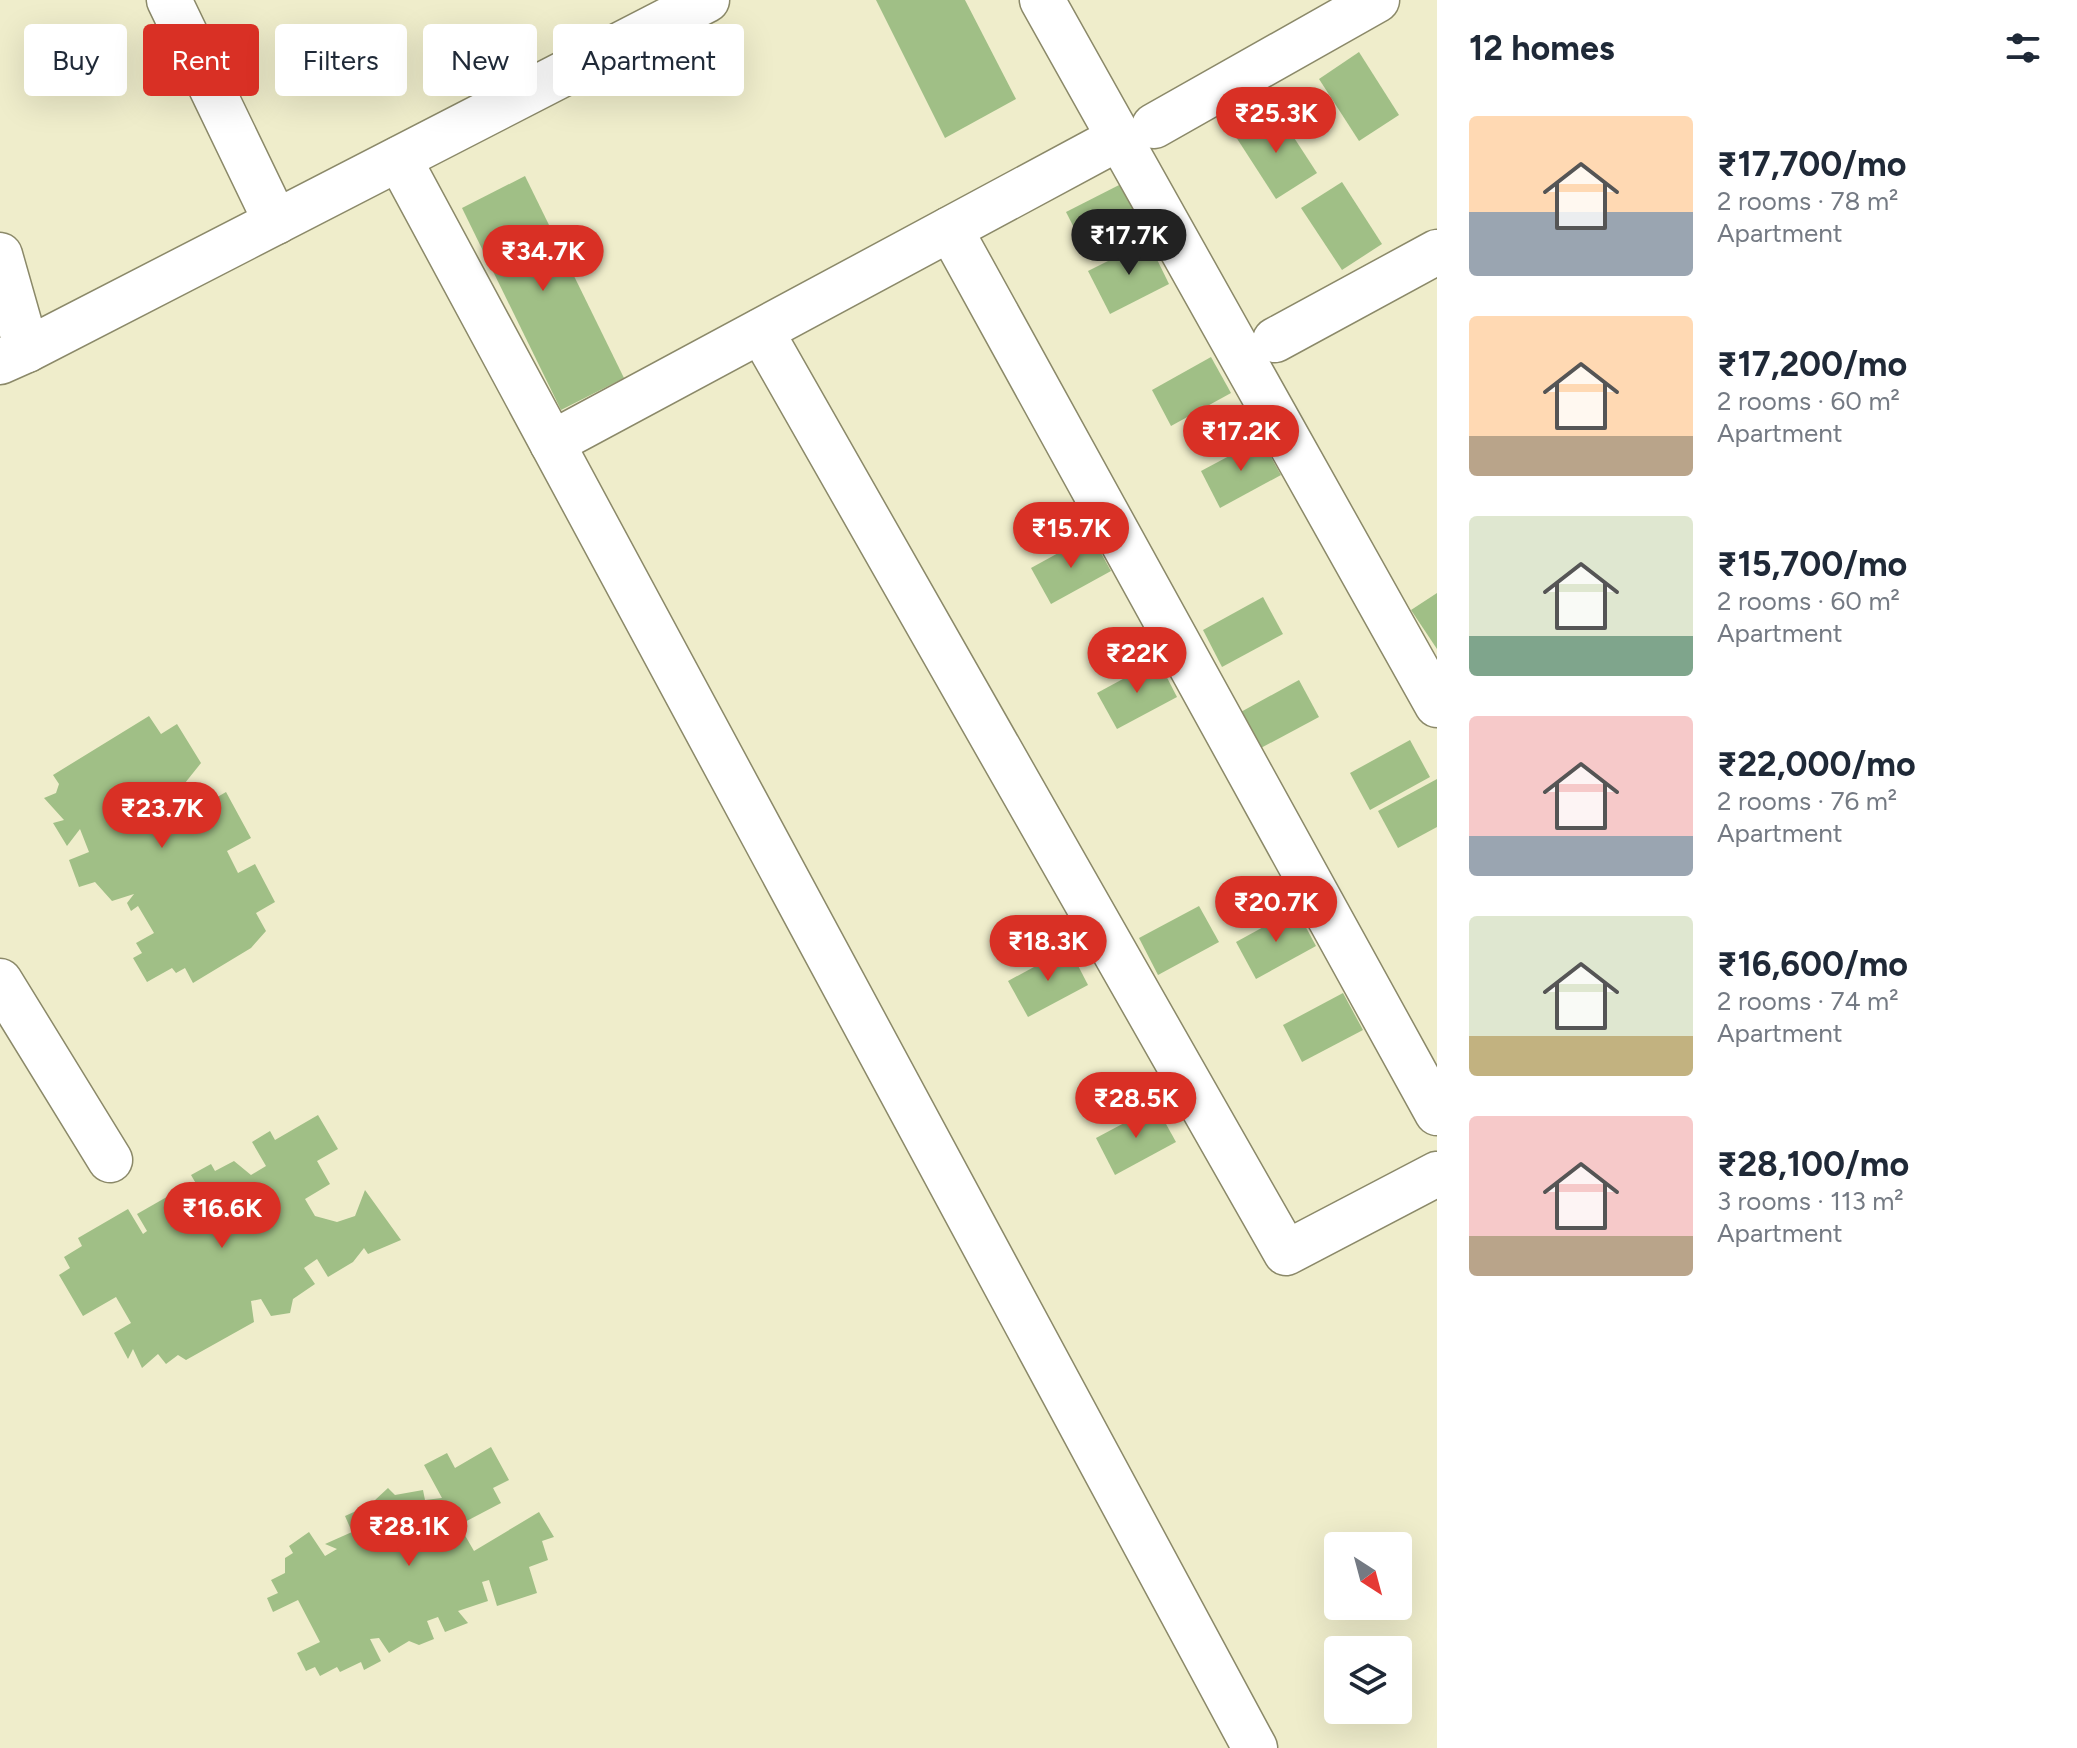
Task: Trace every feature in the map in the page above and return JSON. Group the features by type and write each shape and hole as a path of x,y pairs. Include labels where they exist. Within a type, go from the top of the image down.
{"street":[{"path":"169,0 276,222"},
{"path":"0,255 13,356 707,0"},
{"path":"1042,0 1136,132 1437,705"},
{"path":"552,443 1377,0"},
{"path":"399,159 1255,1748"},
{"path":"950,229 1437,1113"},
{"path":"1275,340 1437,252"},
{"path":"761,331 1286,1253 1437,1174"},
{"path":"0,981 110,1160"}],"building":[{"path":"876,0 965,0 1016,99 945,138"},
{"path":"1359,52 1399,115 1359,141 1319,79"},
{"path":"1276,110 1317,173 1276,199 1236,137"},
{"path":"525,176 624,378 561,410 462,208"},
{"path":"1125,182 1147,225 1088,255 1066,212"},
{"path":"1342,182 1382,244 1342,270 1301,208"},
{"path":"1148,241 1169,284 1110,314 1088,271"},
{"path":"1211,357 1231,393 1171,426 1152,390"},
{"path":"1261,439 1281,475 1220,508 1201,471"},
{"path":"1091,535 1111,571 1051,604 1031,568"},
{"path":"1437,593 1437,649 1411,610"},
{"path":"1263,597 1283,634 1222,667 1203,630"},
{"path":"1158,660 1177,697 1117,729 1097,693"},
{"path":"1299,680 1319,717 1259,749 1239,713"},
{"path":"149,716 161,734 177,724 201,763 185,783 194,798 209,789 214,799 226,792 251,838 227,851 238,873 255,864 275,902 256,913 266,931 251,948 193,983 185,968 176,973 172,968 147,982 133,958 142,953 136,943 154,933 138,906 131,911 127,903 134,894 112,901 95,882 79,887 69,860 89,852 80,829 67,846 53,823 64,820 44,798 56,793 59,784 53,775"},
{"path":"1410,740 1430,777 1370,810 1350,773"},
{"path":"1437,779 1437,827 1398,848 1378,811"},
{"path":"1199,906 1219,942 1158,975 1139,938"},
{"path":"1296,909 1316,946 1256,979 1236,942"},
{"path":"1069,948 1088,985 1028,1017 1008,981"},
{"path":"1343,993 1363,1030 1302,1062 1283,1025"},
{"path":"1156,1106 1176,1142 1115,1175 1096,1138"},
{"path":"318,1115 338,1149 317,1161 330,1184 305,1199 315,1216 337,1222 355,1216 365,1190 401,1240 368,1254 364,1248 353,1262 328,1277 317,1259 304,1268 315,1284 293,1299 290,1313 271,1316 261,1299 251,1301 254,1322 186,1360 178,1355 166,1364 158,1354 142,1368 133,1349 128,1359 114,1333 131,1323 116,1297 83,1316 59,1275 70,1268 64,1257 82,1246 78,1238 128,1209 143,1234 147,1231 137,1214 179,1190 190,1209 205,1199 191,1175 211,1164 215,1171 234,1161 251,1175 266,1166 252,1142 270,1131 275,1140"},
{"path":"491,1447 509,1480 493,1488 501,1503 459,1525 474,1551 539,1512 554,1537 542,1541 548,1560 529,1567 537,1593 497,1606 489,1580 482,1582 488,1601 458,1611 468,1623 445,1632 438,1617 427,1621 434,1639 419,1645 409,1641 389,1653 379,1638 370,1639 381,1661 364,1670 361,1662 340,1672 337,1667 320,1676 315,1667 306,1671 297,1653 320,1642 298,1600 273,1612 267,1598 278,1593 271,1580 285,1573 285,1558 293,1553 289,1546 309,1532 325,1556 337,1549 325,1544 352,1532 345,1516 365,1507 374,1528 384,1524 374,1501 388,1488 395,1495 423,1490 425,1500 442,1498 424,1465 447,1453 455,1468"}]}
